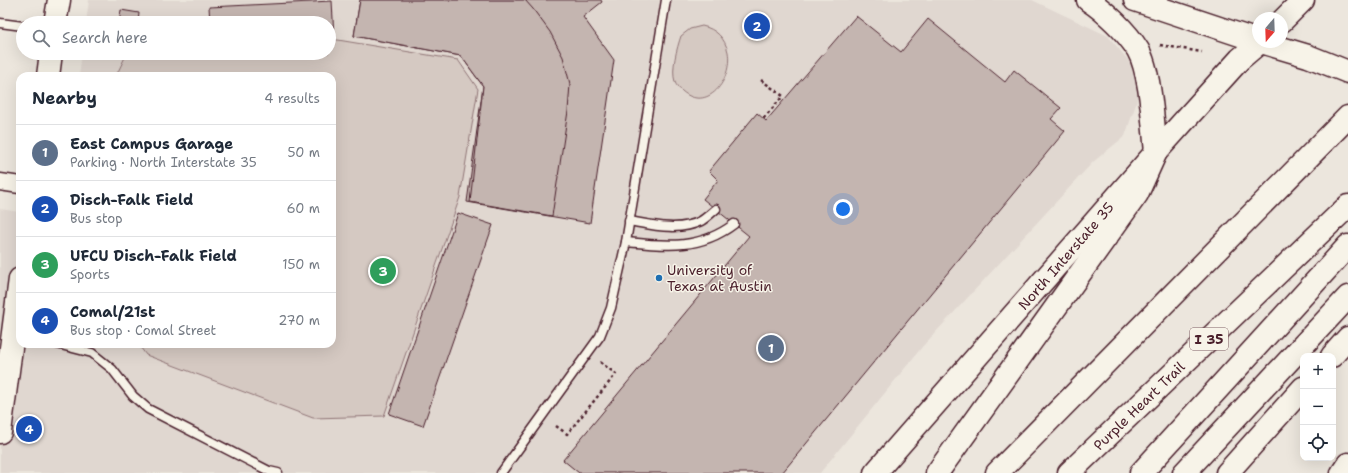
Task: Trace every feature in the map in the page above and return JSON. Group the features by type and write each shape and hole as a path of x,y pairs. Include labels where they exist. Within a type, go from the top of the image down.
{"main road":[{"path":"56,16 59,0"},
{"path":"937,473 1138,194 1156,152 1145,71 1138,50 1105,12 1088,0"},
{"path":"1135,0 1252,39"},
{"path":"1288,15 1303,0"},
{"name":"North Interstate 35","path":"875,473 1156,152 1240,59 1253,48"},
{"path":"1281,48 1308,56 1348,72"},
{"path":"49,72 50,60"},
{"path":"997,473 1348,117"},
{"name":"Purple Heart Trail","path":"1069,473 1348,206"},
{"name":"I 35","path":"1141,473 1348,246"},
{"path":"1184,473 1348,297"},
{"path":"0,432 16,336"},
{"path":"1335,353 1348,338"},
{"path":"1227,473 1302,389"},
{"path":"1342,473 1348,464"}],"street":[{"path":"0,182 16,184"}],"lane":[{"path":"501,473 600,336 611,308 626,242 666,0"},
{"path":"0,23 16,25"},
{"path":"629,221 676,227 700,221 716,209"},
{"path":"626,242 665,246 690,244 710,238 734,224"},
{"path":"72,348 92,353 112,369 133,396 148,409 269,471 278,473"}],"path":[{"path":"1153,44 1202,52"},
{"path":"761,80 782,96 763,118"},
{"path":"556,426 567,434 616,374 600,362"}],"shaded area":[{"name":"University of Texas at Austin","path":"89,0 1032,0 1108,36 1133,66 1139,95 1125,136 1093,162 922,347 820,473 0,473 0,209 16,211 16,348 336,348 336,72 80,72 81,60 336,60 336,16 87,16"},
{"path":"702,26 712,29 725,42 728,52 728,63 722,82 716,90 709,96 700,98 691,97 677,86 674,77 674,65 681,36 690,29"},
{"path":"336,40 458,60 478,89 460,197 384,416 313,418 146,355 141,348 336,348 336,72 118,72 124,60 336,60"}],"building":[{"path":"360,0 601,0 602,2 583,17 614,60 590,223 467,202 483,86 461,56 354,36"},
{"path":"360,0 525,0 533,9 550,32 563,57 570,84 568,111 552,216 470,202 483,86 461,56 354,36"},
{"path":"332,1 333,16 210,16 209,7"},
{"path":"121,10 139,13 139,16 120,16"},
{"path":"856,16 901,52 928,19 1005,82 1014,70 1061,108 1051,119 1065,131 782,473 579,473 563,460 749,236 703,199 718,180 709,171 757,113 766,121"},
{"path":"458,213 493,225 423,426 389,414"},
{"path":"27,422 32,423 31,436 25,436"}],"place":[{"name":"Disch-Falk Field","path":"757,26"},
{"name":"UFCU Disch-Falk Field","path":"383,271"},
{"name":"University of Texas at Austin","path":"659,278"},
{"name":"East Campus Garage","path":"771,348"},
{"name":"Comal/21st","path":"29,429"}]}
